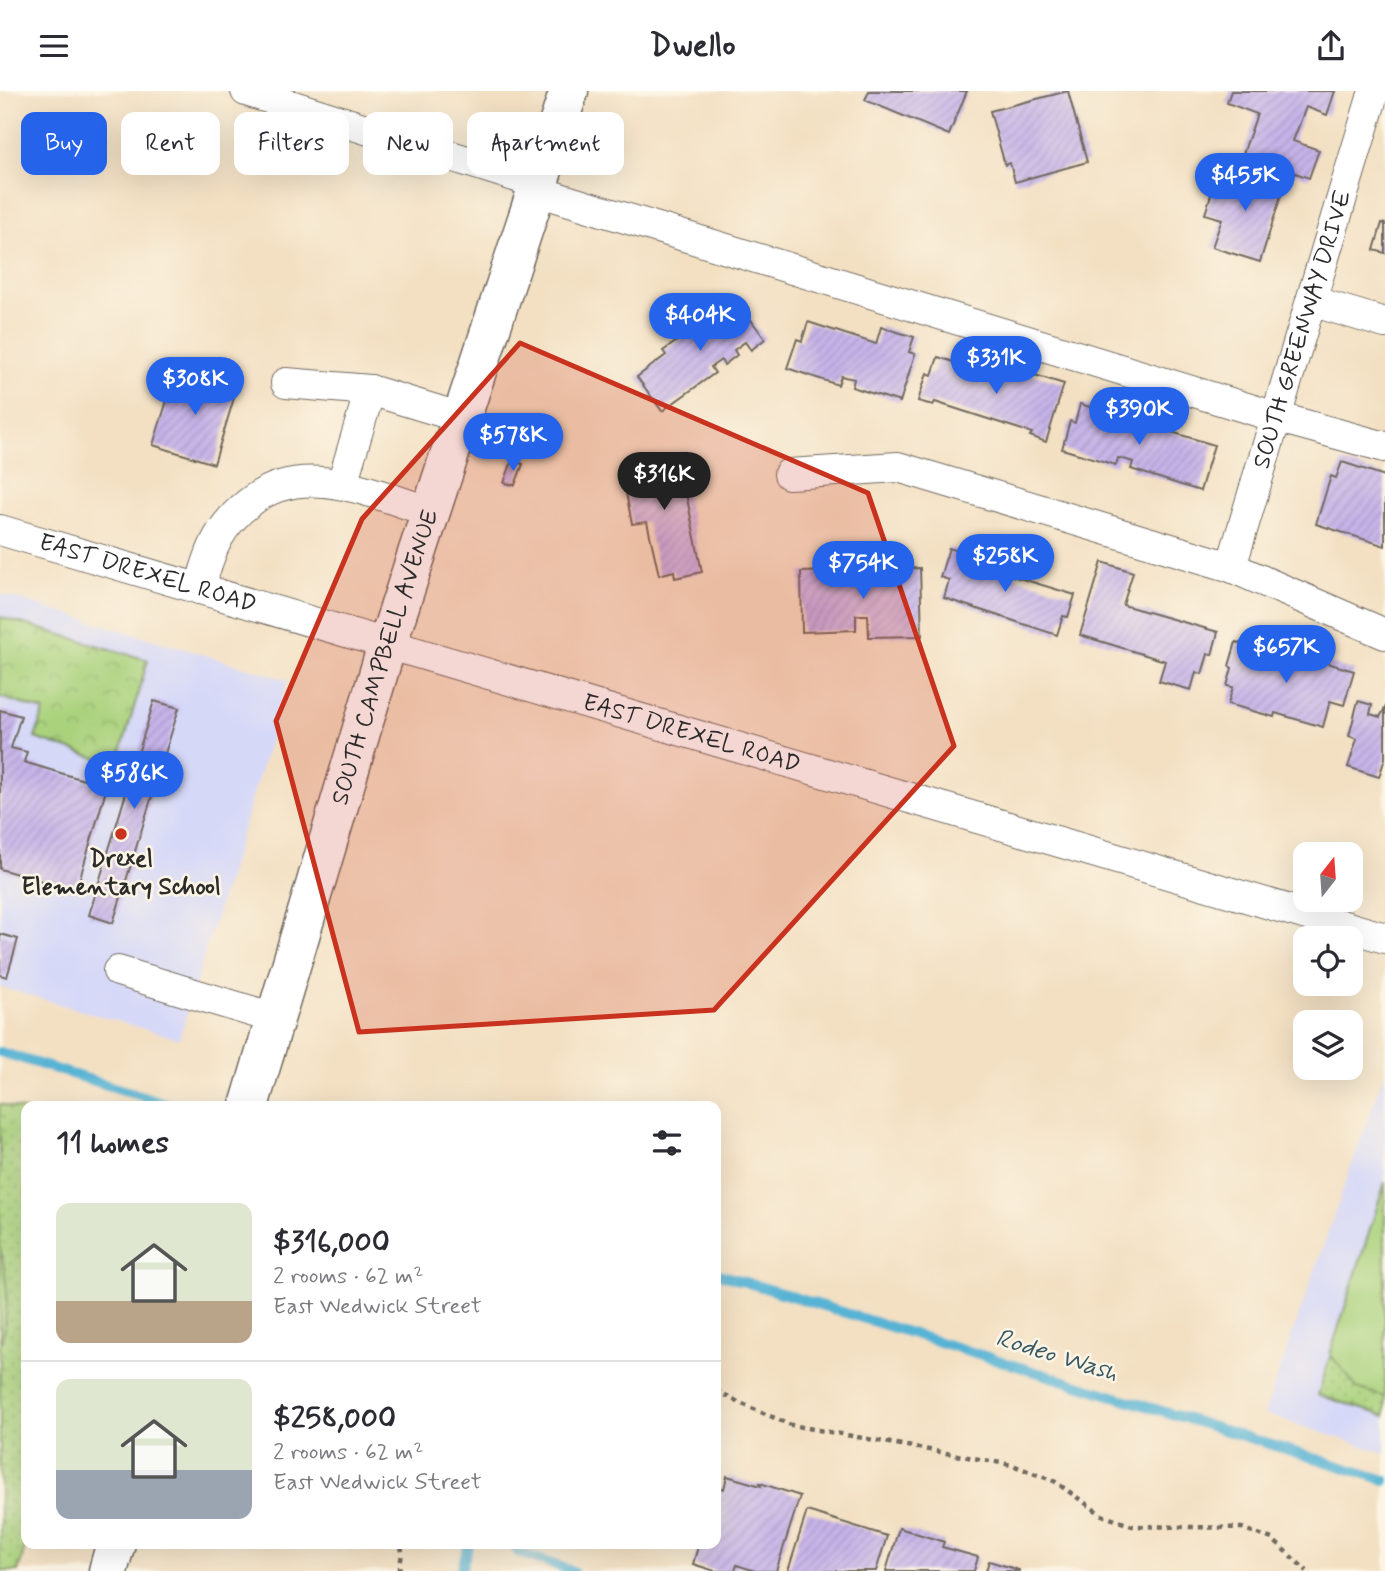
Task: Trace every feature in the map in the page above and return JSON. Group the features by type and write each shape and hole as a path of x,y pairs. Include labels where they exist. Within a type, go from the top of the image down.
{"main road":[{"name":"SOUTH CAMPBELL AVENUE","path":"252,1095 387,645 569,91"},
{"path":"108,1571 114,1549"}],"street":[{"path":"246,91 538,187 1276,417 1385,447"},
{"name":"SOUTH GREENWAY DRIVE","path":"1231,567 1374,91"},
{"path":"1311,301 1385,323"},
{"path":"286,383 370,390 462,418"},
{"path":"342,484 370,390"},
{"path":"789,474 898,467 1231,567 1385,634"},
{"path":"199,589 216,541 224,527 238,511 262,492 278,485 298,481 342,484 430,512"},
{"name":"EAST DREXEL ROAD","path":"0,530 1385,937"},
{"path":"118,971 274,1017"}],"path":[{"path":"721,1393 790,1425 1012,1465 1054,1481 1102,1515 1132,1526 1242,1528 1272,1539 1307,1571"},
{"path":"399,1571 402,1549"}],"highlighted area":[{"path":"520,343 868,493 954,746 714,1010 359,1032 276,721 362,519"}],"shaded area":[{"name":"Drexel Elementary School","path":"0,594 288,680 179,1039 0,987"},
{"path":"1385,1071 1385,1453 1264,1414"}],"green space":[{"path":"0,617 148,660 117,765 35,738 44,711 0,697"},
{"path":"0,1104 21,1110 21,1549 25,1549 18,1571 0,1571"},
{"path":"1385,1182 1385,1416 1318,1395"},
{"path":"1382,1192 1385,1193 1385,1397 1357,1388 1330,1354"},
{"path":"0,1248 7,1296 0,1345"}],"building":[{"path":"869,91 967,91 949,135 865,100"},
{"path":"1068,91 1087,162 1015,182 1010,163 1005,165 990,111"},
{"path":"1231,91 1335,91 1327,115 1306,107 1293,141 1319,150 1309,178 1243,154 1257,114 1227,103"},
{"path":"1234,167 1285,183 1260,262 1212,247 1222,219 1205,214 1213,188 1226,193"},
{"path":"1382,223 1385,224 1385,253 1374,250"},
{"path":"712,297 720,308 730,300 745,319 748,316 765,339 751,350 745,342 734,350 737,355 724,365 721,360 711,367 715,373 662,411 637,377 666,355 663,351 704,322 695,309"},
{"path":"808,322 876,344 881,327 914,337 909,352 915,354 900,402 852,387 854,379 841,376 838,385 787,368 797,339 802,341"},
{"path":"938,357 998,376 1002,365 1064,384 1046,442 1030,436 1032,433 935,402 933,405 918,401 927,373 932,375"},
{"path":"177,369 237,388 214,464 153,445"},
{"path":"1080,404 1214,445 1200,491 1131,469 1133,462 1127,460 1118,458 1116,465 1062,449 1070,421 1075,423"},
{"path":"683,452 686,467 681,469 702,572 675,578 674,571 659,575 647,522 632,524 623,477 633,475 630,462"},
{"path":"512,461 523,464 515,485 504,483"},
{"path":"1342,462 1385,476 1385,546 1316,524 1331,476 1336,478"},
{"path":"949,548 966,554 966,562 1075,595 1068,617 1063,616 1057,635 944,598 949,580 940,577"},
{"path":"1102,562 1133,572 1123,605 1218,632 1212,655 1208,654 1202,674 1196,672 1191,690 1159,681 1165,661 1080,635"},
{"path":"920,568 922,636 869,637 868,615 856,615 856,630 802,632 801,572"},
{"path":"1236,642 1296,661 1297,654 1354,671 1344,705 1330,701 1323,727 1275,713 1274,717 1228,704 1233,687 1227,686 1232,668 1229,666"},
{"path":"154,701 179,708 113,923 89,915"},
{"path":"1358,701 1372,705 1370,714 1380,717 1385,708 1385,758 1379,777 1348,767 1357,739 1349,736"},
{"path":"0,710 21,716 11,748 27,752 24,762 107,787 76,891 0,869"},
{"path":"0,934 18,939 7,977 0,975"},
{"path":"727,1476 800,1496 776,1571 755,1571 737,1565 735,1571 715,1571 693,1564 697,1549 721,1549 721,1488 724,1489"},
{"path":"807,1511 887,1536 876,1571 788,1571"},
{"path":"899,1528 944,1542 942,1547 978,1557 974,1571 886,1571"},
{"path":"989,1561 1019,1570 1019,1571 986,1571"}],"waterway":[{"name":"Rodeo Wash","path":"0,1052 159,1101"},
{"name":"Rodeo Wash","path":"721,1275 1385,1480"},
{"path":"461,1571 467,1549"},
{"path":"516,1549 573,1571"}],"place":[{"name":"Drexel Elementary School","path":"121,834"}]}
